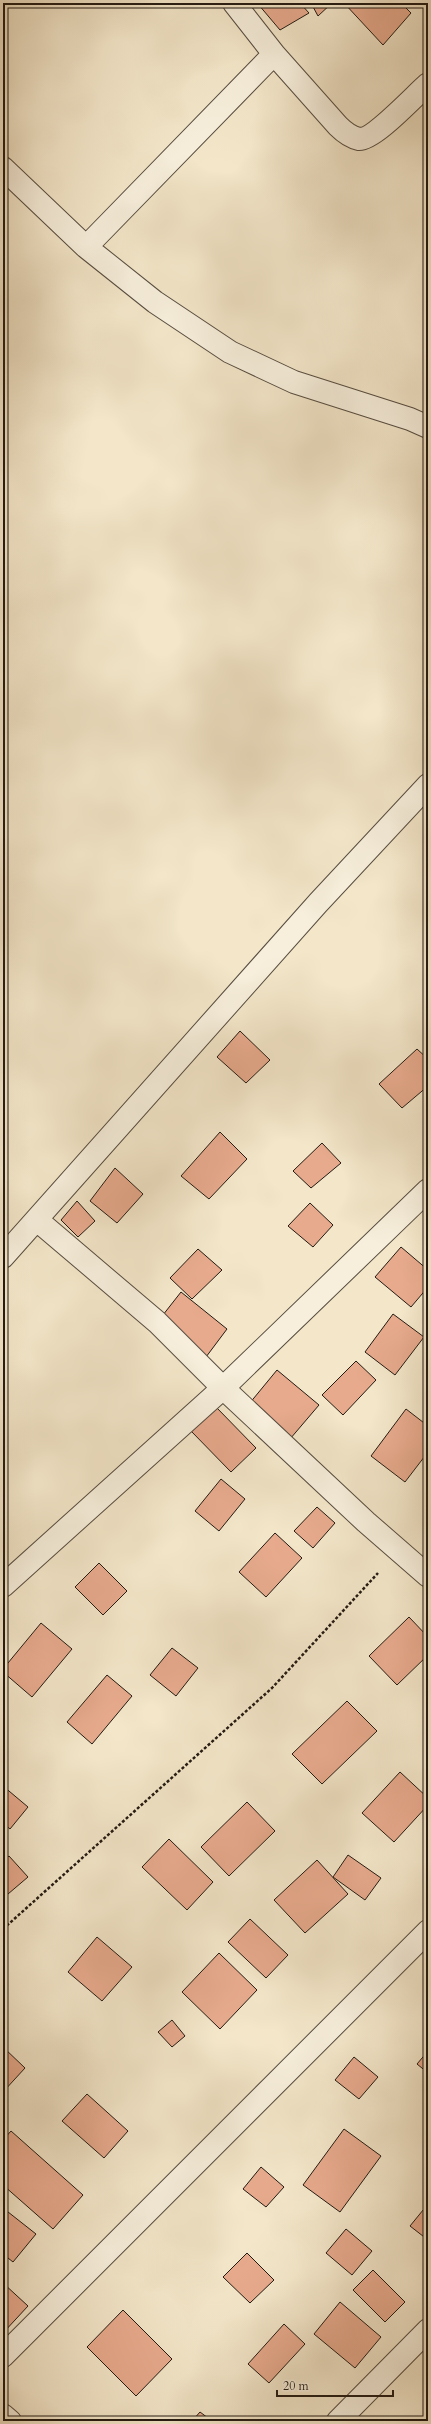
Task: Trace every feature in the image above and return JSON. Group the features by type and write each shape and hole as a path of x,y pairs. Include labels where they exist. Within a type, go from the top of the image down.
{"street":[{"path":"234,3 274,54 338,126 350,136 360,139 367,137 382,127 428,84"},
{"path":"86,247 274,54"},
{"path":"3,168 86,247 155,302 230,352 294,382 410,419 428,427"},
{"path":"3,1257 318,903 428,785"},
{"path":"3,1586 223,1388 428,1190"},
{"path":"37,1220 156,1322 223,1388 428,1576"},
{"path":"3,2356 428,1931"},
{"path":"338,2421 428,2330"},
{"path":"3,2415 10,2421"}],"path":[{"path":"3,1929 272,1688 399,1551"}],"building":[{"path":"300,3 309,13 280,30 258,4"},
{"path":"311,3 332,3 318,16"},
{"path":"344,3 401,3 411,13 383,45"},
{"path":"240,1031 270,1060 246,1083 217,1057"},
{"path":"417,1049 428,1059 428,1086 402,1108 379,1084"},
{"path":"220,1132 247,1159 209,1199 181,1176"},
{"path":"322,1143 341,1163 311,1188 293,1171"},
{"path":"115,1168 143,1194 117,1223 90,1201"},
{"path":"77,1201 95,1221 78,1237 61,1220"},
{"path":"310,1203 333,1225 313,1247 288,1226"},
{"path":"401,1247 428,1270 428,1287 411,1307 375,1277"},
{"path":"198,1249 222,1270 192,1299 170,1278"},
{"path":"181,1292 227,1329 206,1357 159,1320"},
{"path":"393,1314 424,1337 395,1375 365,1352"},
{"path":"356,1361 376,1380 343,1415 322,1395"},
{"path":"277,1370 319,1405 290,1439 249,1404"},
{"path":"216,1407 256,1448 231,1472 191,1431"},
{"path":"406,1409 428,1426 428,1452 405,1482 371,1456"},
{"path":"221,1479 245,1499 219,1531 195,1511"},
{"path":"317,1507 335,1523 313,1548 294,1531"},
{"path":"275,1533 302,1558 266,1597 239,1572"},
{"path":"99,1563 127,1591 103,1615 75,1587"},
{"path":"409,1617 428,1637 428,1655 397,1685 369,1656"},
{"path":"41,1623 72,1649 32,1697 3,1672 3,1669"},
{"path":"172,1648 198,1668 176,1696 150,1675"},
{"path":"107,1675 132,1696 92,1744 67,1722"},
{"path":"347,1701 377,1731 322,1784 292,1754"},
{"path":"400,1772 428,1798 428,1805 394,1842 362,1813"},
{"path":"3,1786 28,1807 10,1829 3,1823"},
{"path":"247,1802 275,1831 229,1876 201,1847"},
{"path":"169,1839 213,1882 187,1910 142,1867"},
{"path":"348,1855 381,1878 365,1900 333,1877"},
{"path":"9,1856 28,1877 8,1894 3,1888 3,1861"},
{"path":"317,1860 348,1894 305,1933 274,1900"},
{"path":"250,1919 288,1955 266,1978 228,1942"},
{"path":"97,1937 132,1967 102,2001 68,1972"},
{"path":"219,1953 257,1990 220,2029 182,1992"},
{"path":"172,2020 185,2036 172,2047 158,2032"},
{"path":"3,2047 25,2068 3,2092"},
{"path":"428,2051 428,2073 417,2064"},
{"path":"354,2057 378,2077 359,2099 335,2080"},
{"path":"87,2094 128,2131 104,2158 62,2121"},
{"path":"344,2129 381,2156 340,2212 303,2185"},
{"path":"11,2131 83,2195 53,2229 3,2185 3,2140"},
{"path":"261,2167 284,2187 266,2207 243,2189"},
{"path":"428,2204 428,2240 410,2226"},
{"path":"3,2208 36,2234 13,2262 3,2254"},
{"path":"346,2229 372,2251 352,2275 326,2253"},
{"path":"247,2253 274,2280 250,2303 223,2277"},
{"path":"373,2270 405,2302 385,2322 353,2290"},
{"path":"3,2283 28,2306 3,2333"},
{"path":"340,2302 381,2337 355,2368 314,2334"},
{"path":"123,2310 172,2359 136,2396 87,2347"},
{"path":"284,2324 305,2344 269,2383 248,2364"},
{"path":"200,2412 212,2421 192,2421"}]}
